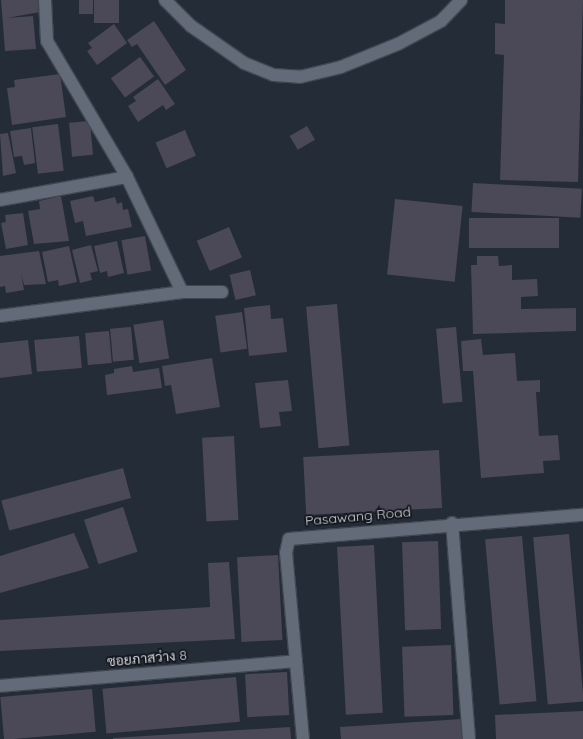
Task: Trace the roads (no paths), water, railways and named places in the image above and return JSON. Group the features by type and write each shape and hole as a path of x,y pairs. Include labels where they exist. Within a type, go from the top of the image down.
{"street":[{"path":"44,0 47,41 127,177 182,292"},
{"path":"165,0 191,26 244,63 274,75 300,77 341,67 398,44 441,21 461,0"},
{"path":"0,200 127,177"},
{"path":"0,316 182,292 222,292"},
{"name":"Pasawang Road","path":"303,739 286,553 289,539 452,523 583,515"},
{"path":"452,523 470,739"},
{"name":"ซอยภาสว่าง 8","path":"0,686 296,661"}]}
